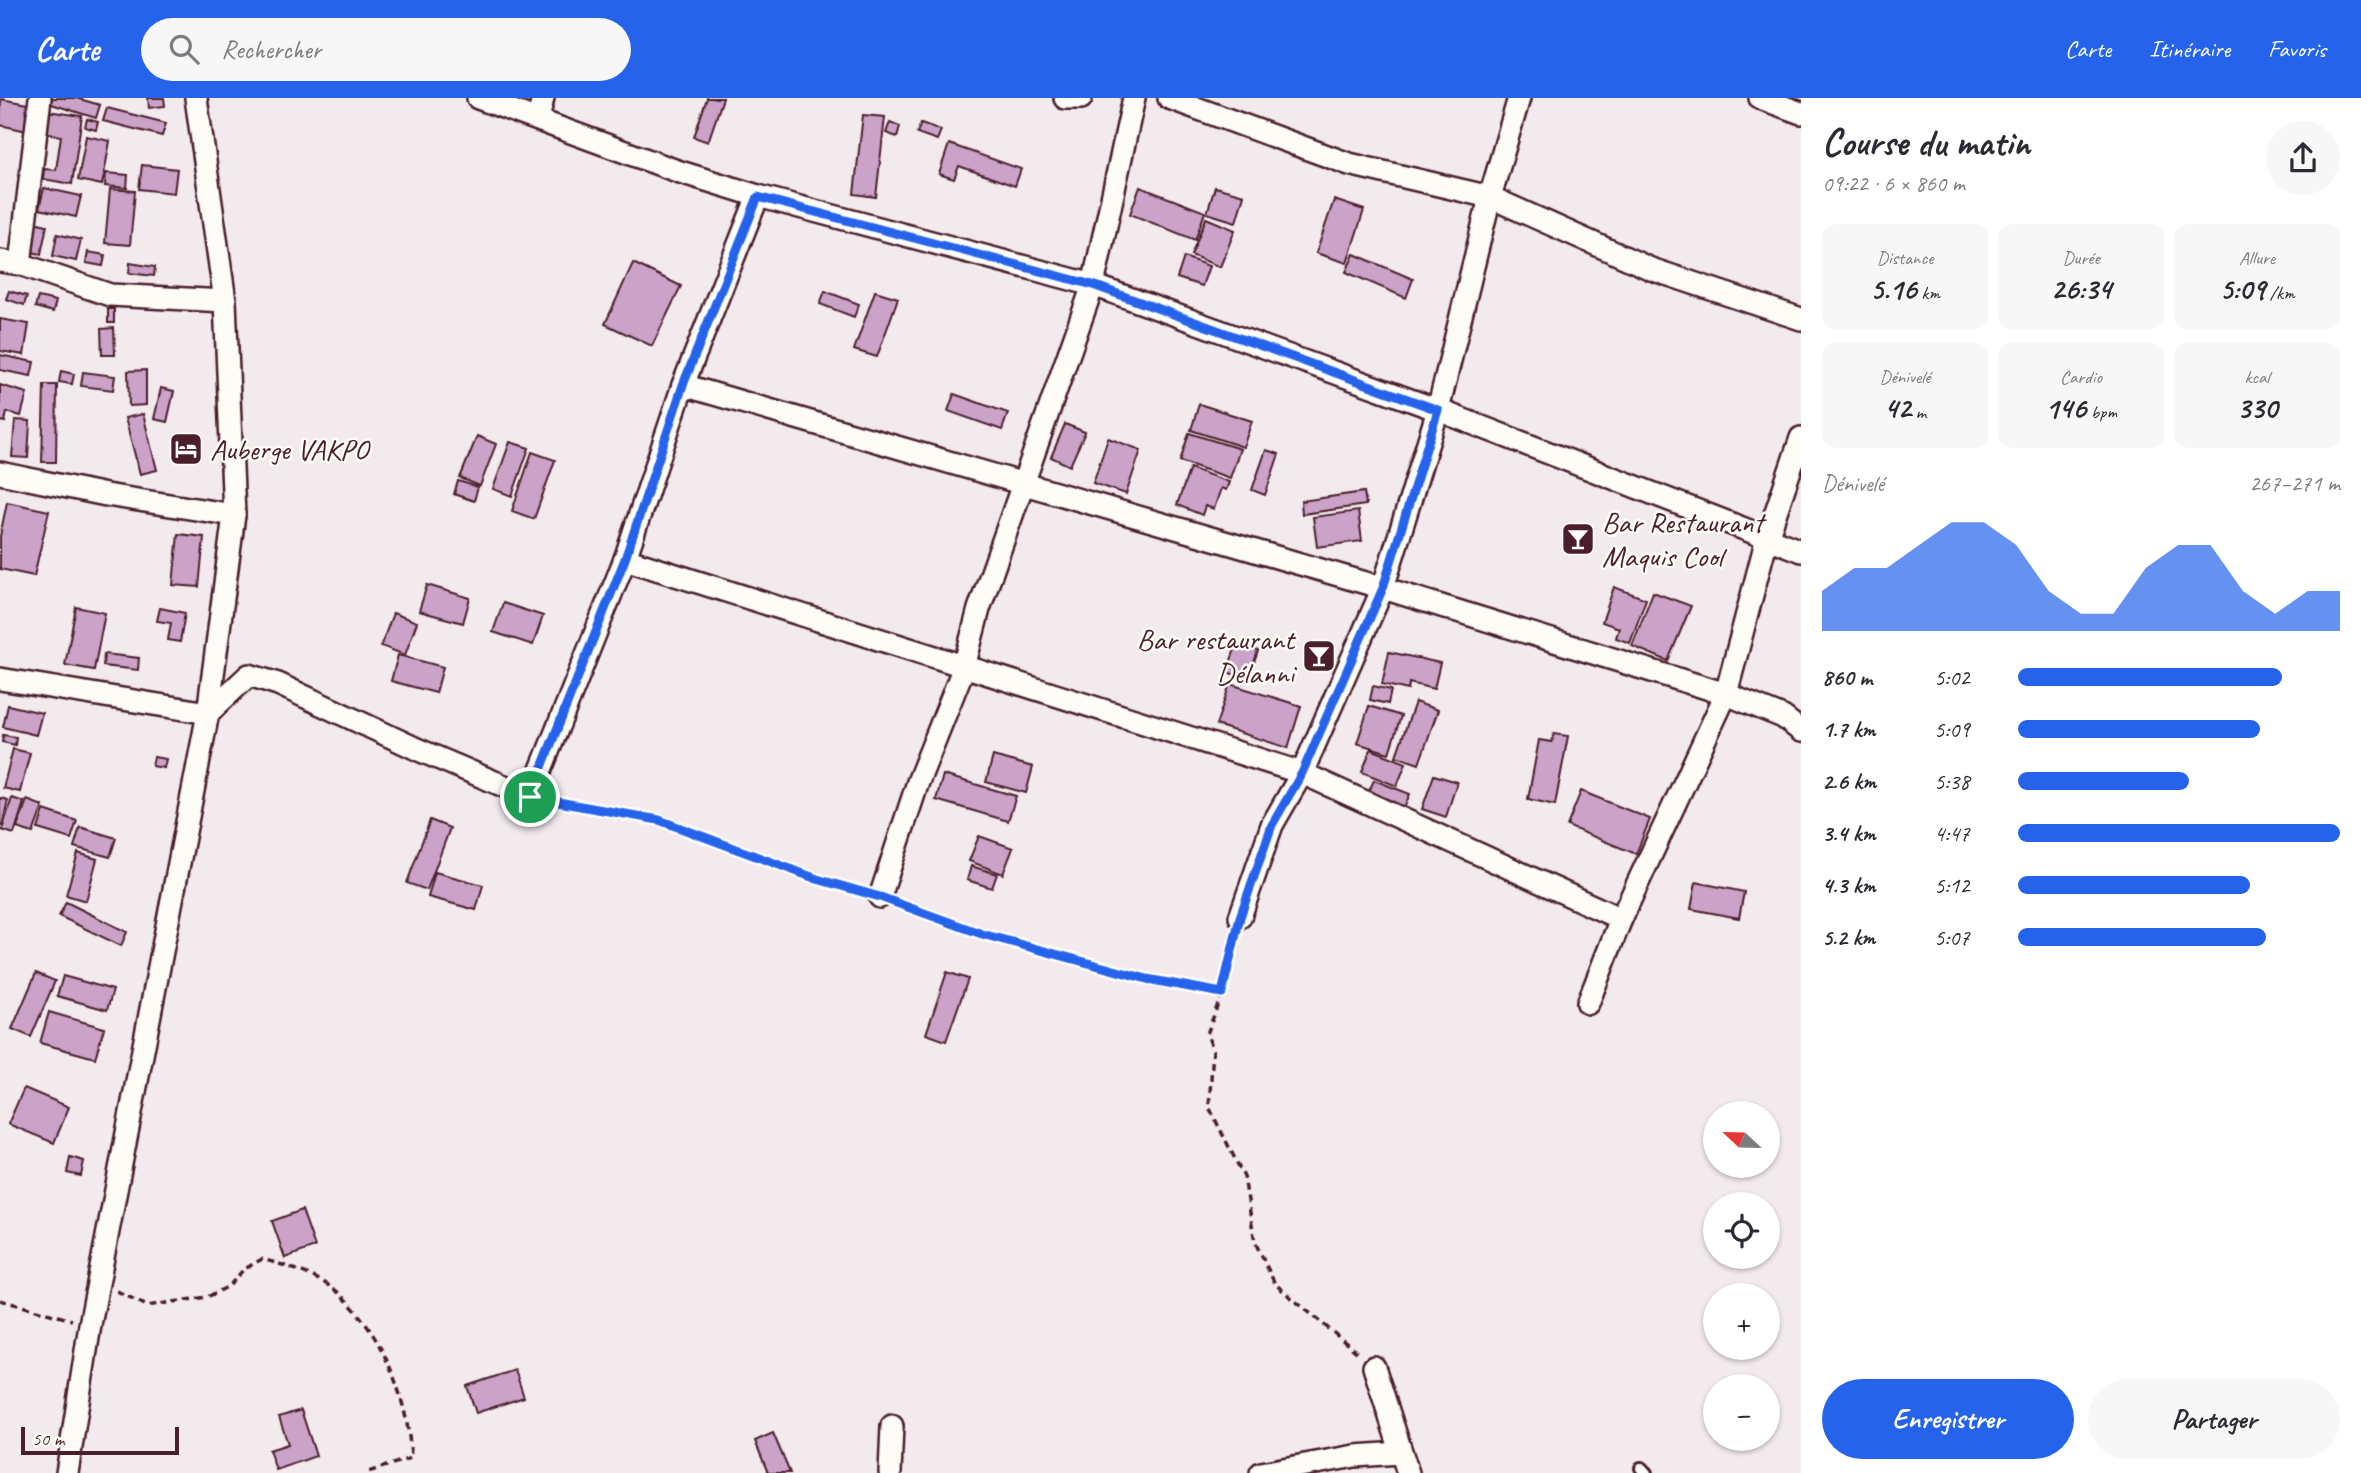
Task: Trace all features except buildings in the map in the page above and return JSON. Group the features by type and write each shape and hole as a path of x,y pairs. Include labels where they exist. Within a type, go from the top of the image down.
{"street":[{"path":"40,98 10,262 110,295 225,301"},
{"path":"67,1473 90,1325 208,713 234,515 225,301 196,98"},
{"path":"478,98 677,171 758,197 1093,285 1438,410 1801,551"},
{"path":"538,119 543,98"},
{"path":"1065,98 1081,98"},
{"path":"880,897 918,782 964,667 979,609 1093,285 1134,98"},
{"path":"1169,98 1349,164 1490,197 1651,269 1801,319"},
{"path":"1240,917 1272,825 1302,773 1383,588 1438,410 1490,197 1519,98"},
{"path":"1760,98 1801,113"},
{"path":"208,713 249,675 278,684 419,750 530,797 625,559 683,385 758,197"},
{"path":"683,385 1383,588 1726,694 1783,717 1801,732"},
{"path":"1588,1003 1621,919 1726,694 1767,538 1801,438"},
{"path":"0,473 106,495 234,515"},
{"path":"625,559 1302,773 1621,919"},
{"path":"0,679 208,713"},
{"path":"1374,1367 1399,1453 1408,1473"},
{"path":"890,1473 892,1426"},
{"path":"1261,1473 1355,1456 1399,1453"}],"path":[{"path":"530,797 659,820 817,879 880,897 982,934 1147,979 1222,993"},
{"path":"1240,917 1222,993 1206,1034 1213,1050 1209,1107 1244,1177 1255,1242 1275,1284 1374,1367"},
{"path":"99,1283 147,1306 207,1297 229,1286 243,1270 262,1259 291,1267 339,1293 381,1346 409,1426 411,1458 365,1473"},
{"path":"0,1300 90,1325"}],"place":[{"name":"Auberge VAKPO","path":"186,449"},
{"name":"Bar Restaurant Maquis Cool","path":"1578,539"},
{"name":"Bar restaurant Délanni","path":"1319,656"}],"route":[{"path":"758,197 1093,285 1438,410 1383,588 1302,773 1272,825 1240,917 1222,993 1147,979 982,934 880,897 817,879 659,820 611,814 530,797 625,559 683,385 758,197"}]}
